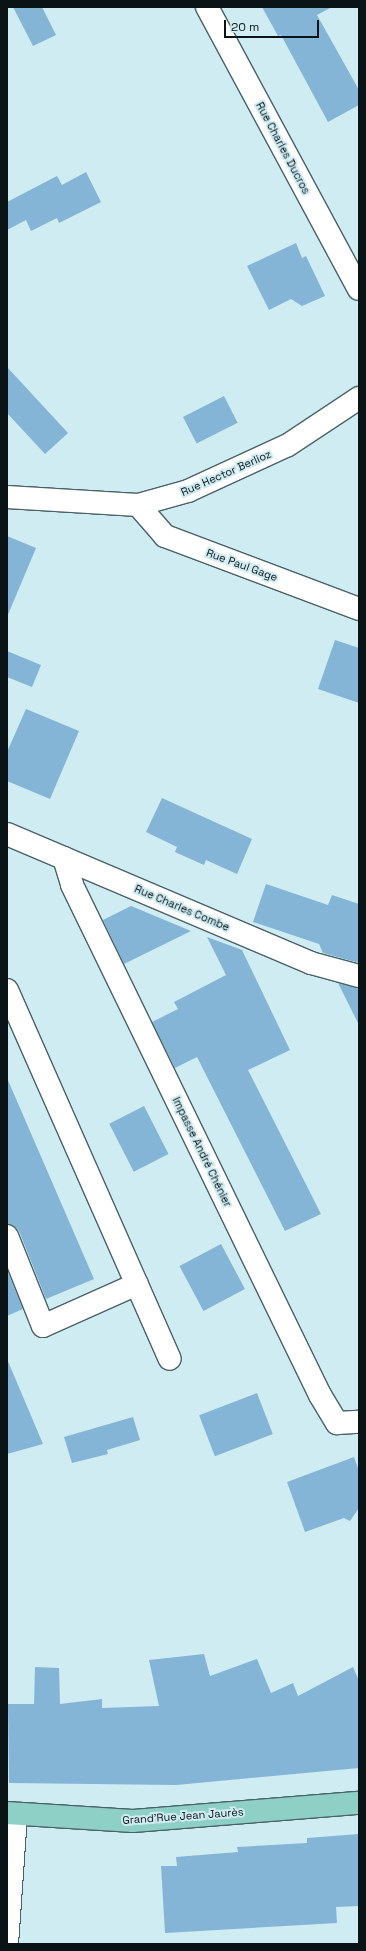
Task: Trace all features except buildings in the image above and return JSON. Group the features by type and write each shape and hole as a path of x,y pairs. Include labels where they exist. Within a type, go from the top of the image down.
{"main road":[{"name":"Grand'Rue Jean Jaurès","path":"12,1813 133,1821 359,1803"}],"street":[{"name":"Rue Charles Ducros","path":"207,7 359,289"},
{"name":"Rue Hector Berlioz","path":"7,497 138,505 188,491 288,445 359,398"},
{"name":"Rue Paul Gage","path":"138,505 165,536 359,609"},
{"name":"Rue Charles Combe","path":"7,834 311,963 359,976"},
{"name":"Impasse André Chénier","path":"64,858 72,885 320,1395 337,1424 359,1422"},
{"path":"7,990 170,1359"},
{"path":"7,1236 44,1326 137,1284"},
{"path":"7,1944 12,1813"}]}
